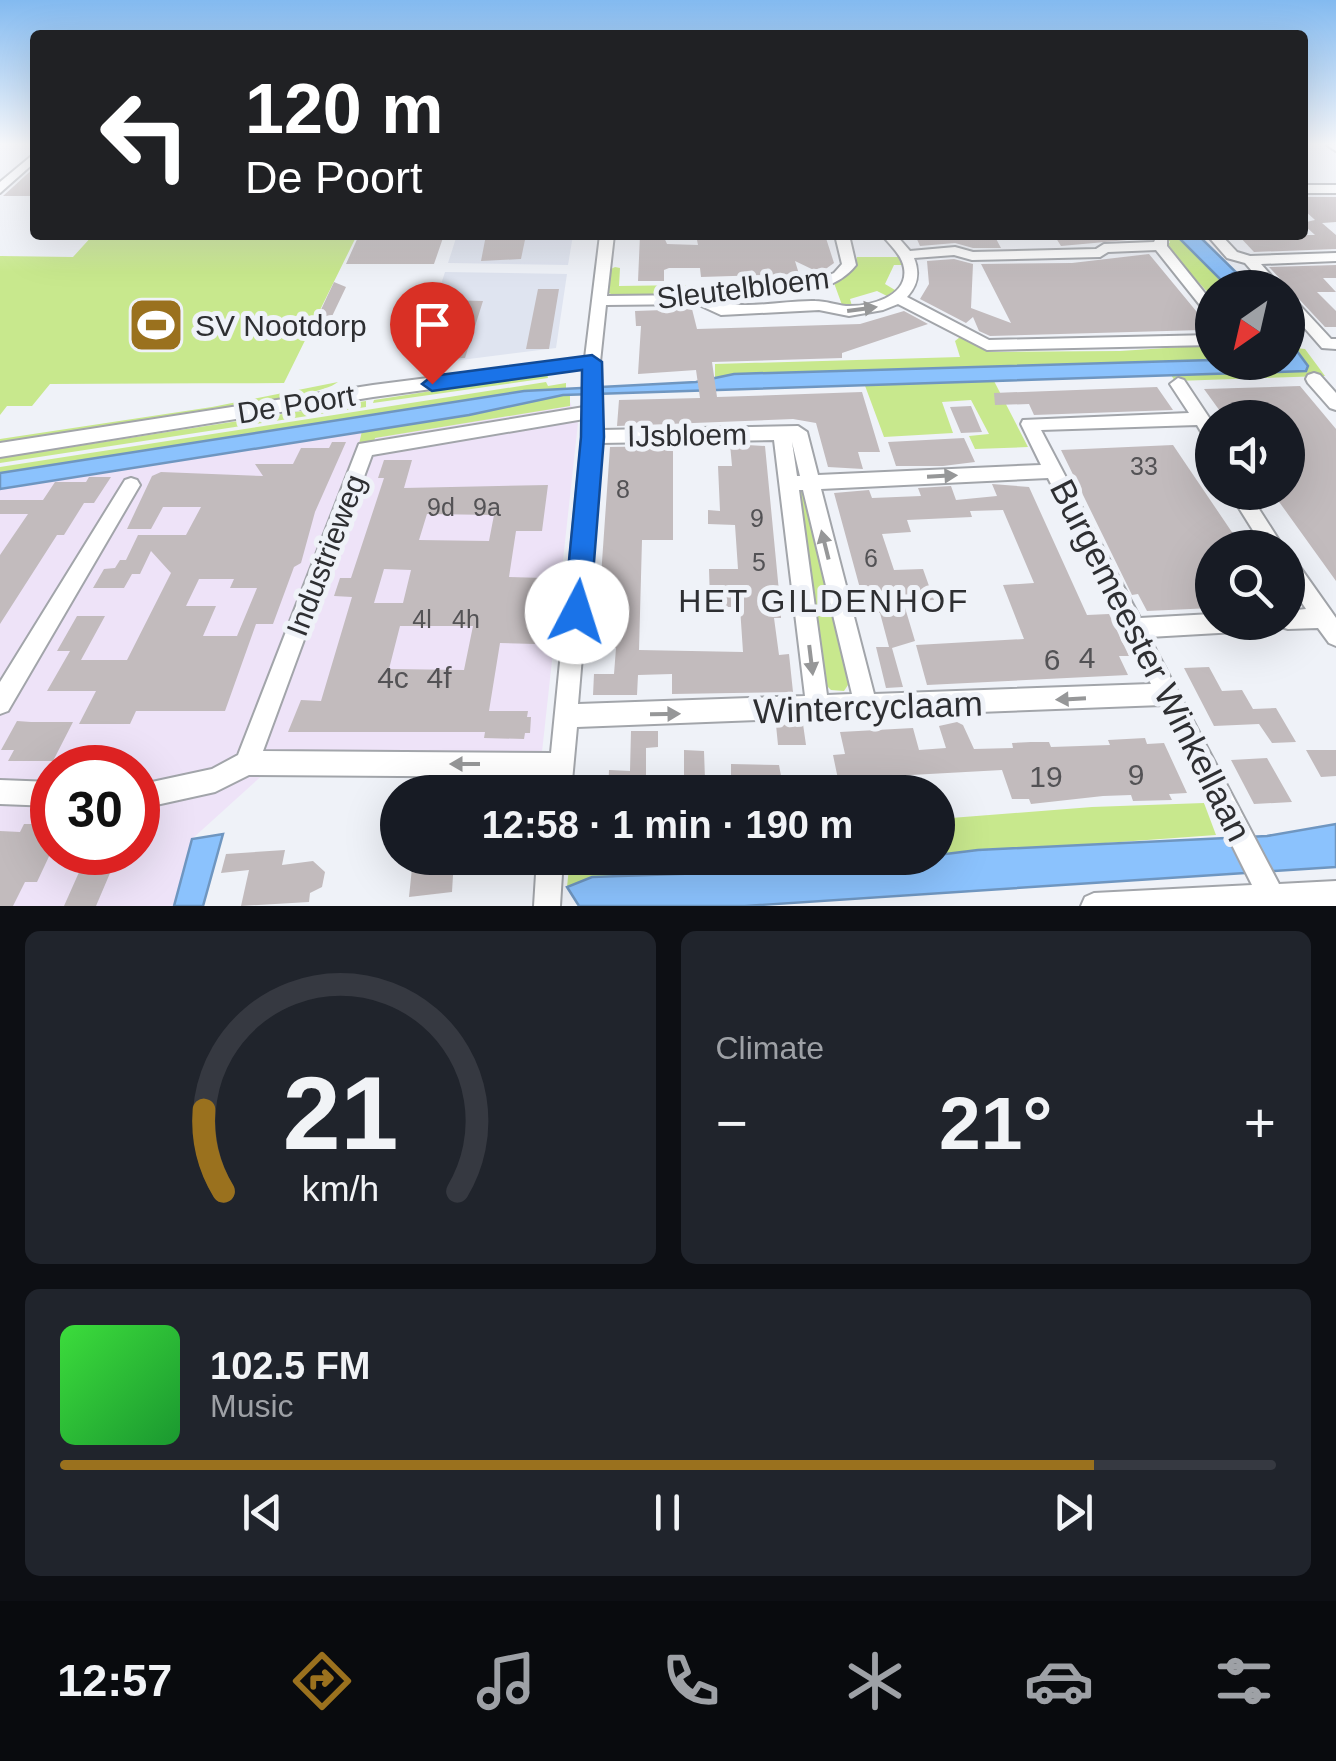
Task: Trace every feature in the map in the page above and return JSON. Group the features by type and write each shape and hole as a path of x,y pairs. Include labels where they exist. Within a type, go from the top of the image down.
{"street":[{"path":"1308,189 1336,189"},
{"path":"561,775 607,240"},
{"name":"Sleutelbloem","path":"601,301 699,299 700,292 721,287 803,285 834,279 849,265 843,240"},
{"path":"699,299 721,310 819,305 842,311 868,310 898,298 912,271 906,255 893,240"},
{"path":"1006,240 1014,255"},
{"path":"1045,240 1054,254"},
{"path":"1219,240 1232,254 1250,260 1336,257"},
{"path":"906,255 955,251 972,256 1054,254 1159,241 1195,289"},
{"path":"1250,260 1259,270"},
{"path":"898,298 987,345 1195,340"},
{"path":"1305,318 1332,344"},
{"path":"1314,379 1336,404"},
{"path":"1178,384 1195,410"},
{"name":"De Poort","path":"0,450 349,394 592,387"},
{"name":"Industrieweg","path":"247,763 365,449 592,387"},
{"name":"Burgemeester Winkellaan","path":"1195,419 1028,424 1269,891"},
{"name":"IJsbloem","path":"592,437 798,432 818,710"},
{"path":"800,483 1053,471"},
{"name":"IJsbloem","path":"800,483 866,708"},
{"path":"0,703 131,485"},
{"path":"1305,591 1329,627"},
{"path":"1134,628 1195,624"},
{"name":"Wintercyclaam","path":"568,716 818,710 1168,694"},
{"path":"160,792 215,780 247,763 562,765"},
{"path":"0,792 30,793"},
{"path":"547,906 549,875"},
{"path":"1094,906 1269,891 1336,894"}],"shaded area":[{"path":"455,240 572,240 568,265 448,263"},
{"path":"445,272 567,274 556,348 414,366"},
{"path":"569,399 578,423 542,752 289,751 192,839 174,906 0,906 0,489"}],"green space":[{"name":"SV Nootdorp","path":"88,240 355,240 284,383 50,384 32,406 7,406 0,415 0,256 73,257"},
{"path":"1168,240 1181,240 1211,270 1195,270 1195,279 1166,247"},
{"path":"857,257 898,257 904,265 894,265 885,284 895,290 887,296 877,291 850,299 852,306 842,305 834,283 853,270"},
{"path":"620,268 619,286 689,285 691,290 689,294 613,295 609,293 611,269"},
{"path":"960,337 990,352 1195,346 1195,360 734,374 715,379 715,364 960,357 955,341"},
{"path":"1305,349 1325,376 1305,377"},
{"path":"547,373 548,378 373,403 374,400"},
{"path":"1195,374 1195,380 1205,380 1175,381 1171,375"},
{"path":"994,381 1028,447 975,449 969,436 989,434 971,400 942,402 953,433 884,437 864,383"},
{"path":"338,382 234,409 0,444 0,439 212,407"},
{"path":"546,382 548,386 566,383 566,389 524,391 0,473 0,467"},
{"path":"570,396 570,406 375,438 374,442 359,444 362,431 469,415"},
{"path":"366,401 366,407 0,463 0,458"},
{"path":"804,487 852,679 844,691 831,690 825,684 798,488"},
{"path":"1204,803 1216,835 955,854 955,818"},
{"path":"568,875 651,875 593,877 567,887"}],"water":[{"path":"1181,240 1203,240 1234,270 1211,270"},
{"path":"1195,360 1195,375 563,395 469,415 0,489 0,473 524,391 696,382 734,374"},
{"path":"1336,824 1336,867 745,906 579,906 567,887 592,877 650,875 955,875 955,853 1267,836"},
{"path":"223,834 203,906 174,906 192,839"}],"building":[{"path":"13,187 30,187 30,196 3,196"},
{"path":"1308,197 1336,197 1336,222 1322,223 1336,235 1336,249 1254,252 1243,240 1308,240 1308,235 1315,235 1308,229 1308,222 1315,220 1308,214"},
{"path":"357,240 442,240 434,264 346,264"},
{"path":"485,240 525,240 521,259 481,261"},
{"path":"640,240 698,245 697,240 827,240 834,263 820,273 795,261 799,274 701,277 700,268 669,268 664,270 664,281 638,281"},
{"path":"917,240 997,240 1001,248 973,248 955,243 920,246"},
{"path":"1057,240 1127,240 1061,246"},
{"path":"1149,254 1195,310 1195,330 990,336 979,331 973,317 966,323 920,299 929,284 927,261 954,259 973,264 971,308 1011,323 981,264 1072,263"},
{"path":"1336,265 1336,278 1323,278 1336,292 1317,292 1336,311 1336,327 1325,327 1305,306 1305,270 1269,267"},
{"path":"334,282 346,287 325,331 311,331"},
{"path":"538,289 559,289 549,349 526,349"},
{"path":"442,300 483,301 465,358 423,360"},
{"path":"692,309 697,329 860,324 904,311 928,324 842,353 842,358 712,362 717,397 862,392 880,452 858,452 863,469 828,467 816,423 793,419 617,426 619,400 700,398 696,370 638,374 641,326 636,326 635,311"},
{"path":"1300,386 1336,429 1336,581 1305,538 1305,530 1299,530 1285,510 1305,510 1305,400 1212,400 1204,389"},
{"path":"1157,387 1173,410 1034,415 1029,404 995,405 994,393"},
{"path":"971,406 982,432 961,433 950,407"},
{"path":"964,438 975,462 943,466 896,466 888,442"},
{"path":"332,442 346,442 315,512 301,563 294,567 273,624 256,624 225,711 136,711 130,724 79,724 96,691 47,691 70,651 57,651 77,616 105,616 81,660 127,660 171,573 151,551 140,574 132,574 124,588 93,588 104,569 115,568 120,560 126,560 138,535 186,535 201,507 163,507 151,529 127,529 152,476 161,472 263,476 255,464 293,464 301,448 329,448","holes":["199,579 234,579 230,588 257,588 237,636 203,636 216,606 186,606"]},
{"path":"730,444 765,446 781,618 774,618 779,655 789,654 793,692 672,694 672,674 638,675 637,695 593,695 594,674 614,674 616,648 596,648 610,447 673,446 673,540 642,540 639,650 743,652 740,607 712,607 710,601 709,569 738,569 735,525 708,524 708,510 720,511 718,466 732,466"},
{"path":"1173,445 1195,478 1195,510 1217,510 1230,530 1195,530 1195,609 1147,611 1138,594 1132,595 1061,450"},
{"path":"384,460 412,460 404,488 548,485 542,531 516,531 509,577 544,578 535,644 500,643 489,711 528,711 530,733 525,733 524,739 484,738 485,732 288,732 301,700 321,701 352,597 334,596 340,578 351,578 384,478 378,478","holes":["427,514 494,515 489,541 419,540","384,569 411,570 403,603 374,603","400,626 473,626 464,670 389,669"]},
{"path":"89,477 111,477 94,503 84,503 64,535 57,535 0,624 0,555 28,514 0,514 0,500 43,500 55,482 86,482"},
{"path":"992,484 1029,487 1087,615 1109,614 1129,656 1119,656 1128,675 927,685 916,645 1024,639 1003,585 1034,583 1003,510 970,511 972,517 907,520 911,532 882,534 894,570 923,569 934,600 903,601 915,641 892,648 903,687 886,688 876,647 889,647 880,613 867,614 834,493 869,490 872,498 921,496 918,488 951,486 956,500 997,496"},
{"path":"1209,667 1222,691 1242,690 1253,709 1276,708 1296,742 1272,743 1259,724 1214,726 1184,668"},
{"path":"17,721 73,722 61,745 30,745 30,761 8,761 14,750 1,750"},
{"path":"957,722 963,725 974,749 1013,748 1012,743 1031,742 1049,742 1051,747 1110,745 1108,740 1145,738 1147,744 1164,743 1187,793 1169,794 1172,800 1133,801 1131,795 1031,804 1029,799 1012,799 1002,770 837,775 833,755 845,754 840,732 913,728 919,750 946,748 939,726"},
{"path":"803,724 806,745 778,745 776,725"},
{"path":"631,731 658,731 658,747 646,748 646,775 609,775 609,770 630,771"},
{"path":"684,750 704,751 705,775 684,775"},
{"path":"1306,750 1336,750 1336,776 1321,777"},
{"path":"1267,758 1292,802 1254,804 1231,760"},
{"path":"731,764 779,765 781,775 731,775"},
{"path":"24,824 30,824 30,875 40,875 37,882 25,882 13,906 0,906 0,831 20,832"},
{"path":"285,850 282,865 313,861 325,872 322,887 310,893 309,902 241,906 249,870 221,873 226,854"},
{"path":"78,875 109,875 96,906 64,906"},
{"path":"411,875 453,875 452,892 409,897"}],"place":[{"name":"SV Nootdorp","path":"156,325"}],"district":[{"name":"HET GILDENHOF","path":"824,601"}],"route":[{"path":"432,384 592,362 592,437 577,612"}]}
